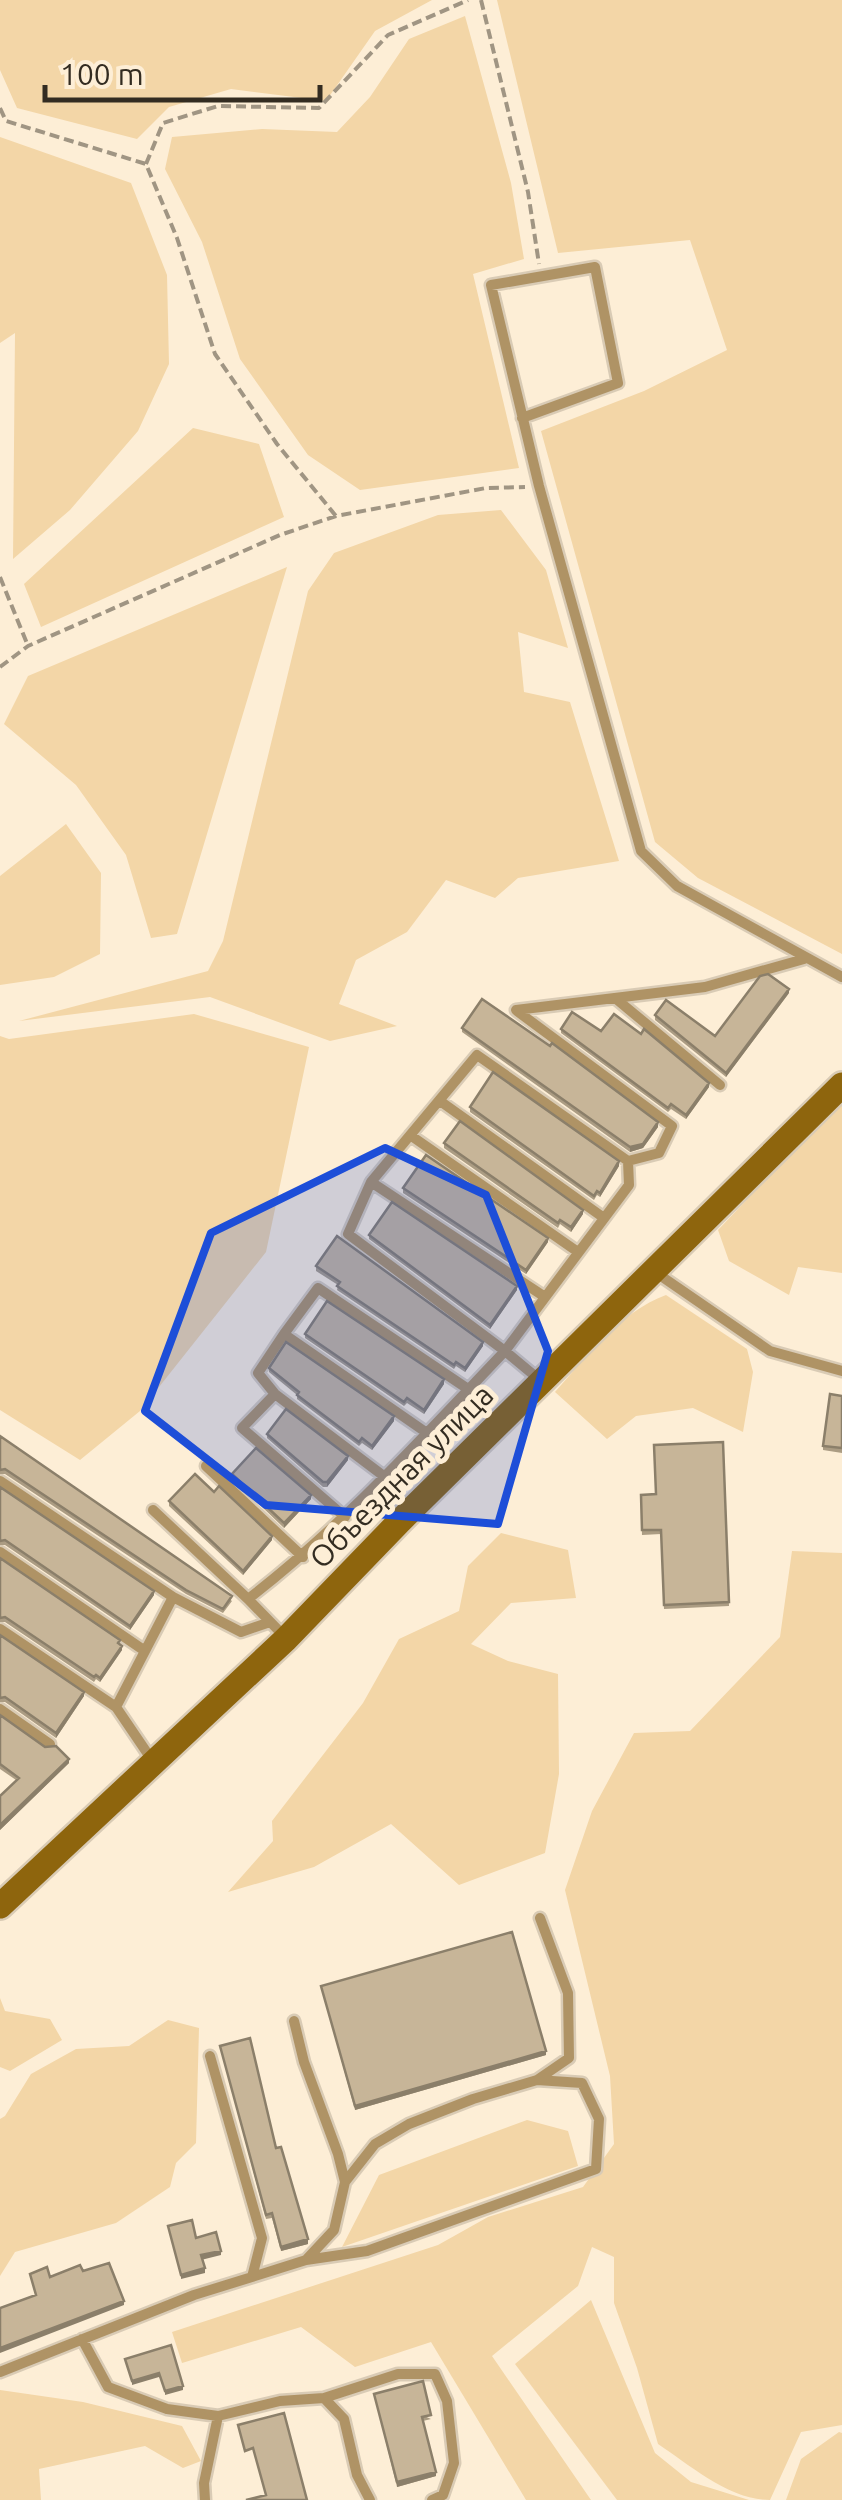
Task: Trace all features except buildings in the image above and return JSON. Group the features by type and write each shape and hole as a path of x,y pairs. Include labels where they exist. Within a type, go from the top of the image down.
{"main road":[{"name":"Объездная улица","path":"0,1906 154,1764 278,1631 542,1382 842,1086"}],"lane":[{"path":"522,418 618,382 595,267 491,285 522,418 539,486 640,851 677,886 842,978"},
{"path":"542,1382 348,1234 372,1182 477,1055 628,1161 659,1154 672,1126 516,1010 705,987 804,959"},
{"path":"616,998 720,1086"},
{"path":"440,1100 604,1218"},
{"path":"410,1135 578,1252"},
{"path":"248,1600 303,1557 504,1351 629,1184 628,1161"},
{"path":"372,1182 545,1297"},
{"path":"654,1272 770,1351 842,1371"},
{"path":"385,1477 275,1394 258,1372 318,1288 468,1389"},
{"path":"284,1334 427,1433"},
{"path":"275,1394 242,1428 344,1517"},
{"path":"206,1466 303,1557"},
{"path":"0,1481 172,1597 242,1632 278,1631"},
{"path":"153,1510 278,1631"},
{"path":"0,1552 145,1651"},
{"path":"116,1707 172,1597"},
{"path":"0,1629 116,1707 154,1764"},
{"path":"0,1709 50,1744"},
{"path":"306,2260 334,2230 345,2182 375,2144 410,2124 473,2098 537,2080 569,2058 568,1993 540,1918"},
{"path":"294,2021 345,2182"},
{"path":"210,2056 262,2238 252,2277"},
{"path":"0,2372 194,2294 306,2260 368,2251 596,2169 599,2120 582,2084 537,2080"},
{"path":"82,2340 108,2388 167,2409 218,2416 280,2401 324,2398 398,2374 435,2374 448,2401 454,2463 443,2494 432,2500"},
{"path":"324,2398 344,2419 357,2475 370,2500"},
{"path":"205,2500 204,2483 218,2416"}],"path":[{"path":"336,516 276,444 215,354 146,164 162,122 218,106 319,108 388,36 468,0"},
{"path":"481,0 528,192 540,277"},
{"path":"0,108 6,121 146,164"},
{"path":"0,667 28,646 280,535 336,516 486,488 539,486"},
{"path":"0,577 28,646"}],"highlighted area":[{"path":"385,1148 486,1195 548,1351 498,1524 266,1505 145,1411 211,1233"}],"shaded area":[{"path":"0,0 432,0 375,31 326,101 231,89 169,107 137,139 17,108 0,70"},
{"path":"497,0 842,0 842,954 698,878 655,842 541,431 644,391 727,350 690,240 558,253"},
{"path":"465,16 511,183 524,259 473,274 519,468 360,490 308,455 240,359 202,242 165,169 172,137 262,129 337,132 370,97 409,39"},
{"path":"0,137 131,183 167,275 169,364 138,431 70,510 13,559 15,333 0,343"},
{"path":"193,428 259,444 284,517 41,627 24,584"},
{"path":"501,510 546,570 568,648 518,632 524,692 570,702 619,861 518,878 495,898 446,880 407,932 356,960 339,1004 397,1026 330,1041 210,997 19,1021 208,971 223,941 308,591 334,553 438,515"},
{"path":"287,567 177,934 151,938 126,855 76,785 4,724 28,676"},
{"path":"66,824 101,873 100,954 54,977 0,985 0,876"},
{"path":"194,1014 309,1047 266,1252 140,1411 80,1460 0,1410 0,1036 9,1039"},
{"path":"842,1099 842,1273 798,1267 789,1295 729,1261 718,1230"},
{"path":"666,1295 747,1349 753,1372 743,1432 693,1408 636,1416 607,1439 555,1392 619,1324"},
{"path":"501,1533 568,1550 576,1598 511,1603 471,1644 508,1661 558,1674 559,1774 545,1853 459,1885 391,1824 314,1867 228,1892 273,1841 272,1821 363,1703 399,1639 459,1611 468,1566"},
{"path":"792,1551 842,1553 842,2425 801,2432 770,2500 725,2488 658,2444 614,2303 614,2257 592,2247 578,2286 492,2356 591,2500 526,2500 431,2342 355,2367 301,2327 182,2363 172,2332 438,2245 488,2217 583,2187 614,2144 610,2076 565,1890 592,1811 634,1733 690,1731 780,1637"},
{"path":"0,1998 5,2011 50,2019 62,2040 10,2071 0,2067"},
{"path":"168,2020 199,2028 196,2143 176,2163 170,2187 116,2223 15,2252 0,2276 0,2119 31,2074 76,2049 129,2046"},
{"path":"527,2120 568,2131 578,2166 342,2247 379,2175"},
{"path":"591,2300 655,2453 691,2482 749,2500 617,2500 515,2364"},
{"path":"0,2390 83,2402 182,2426 201,2461 183,2468 145,2446 39,2469 41,2500 0,2500"},
{"path":"839,2432 842,2500 786,2500 801,2459"}]}
